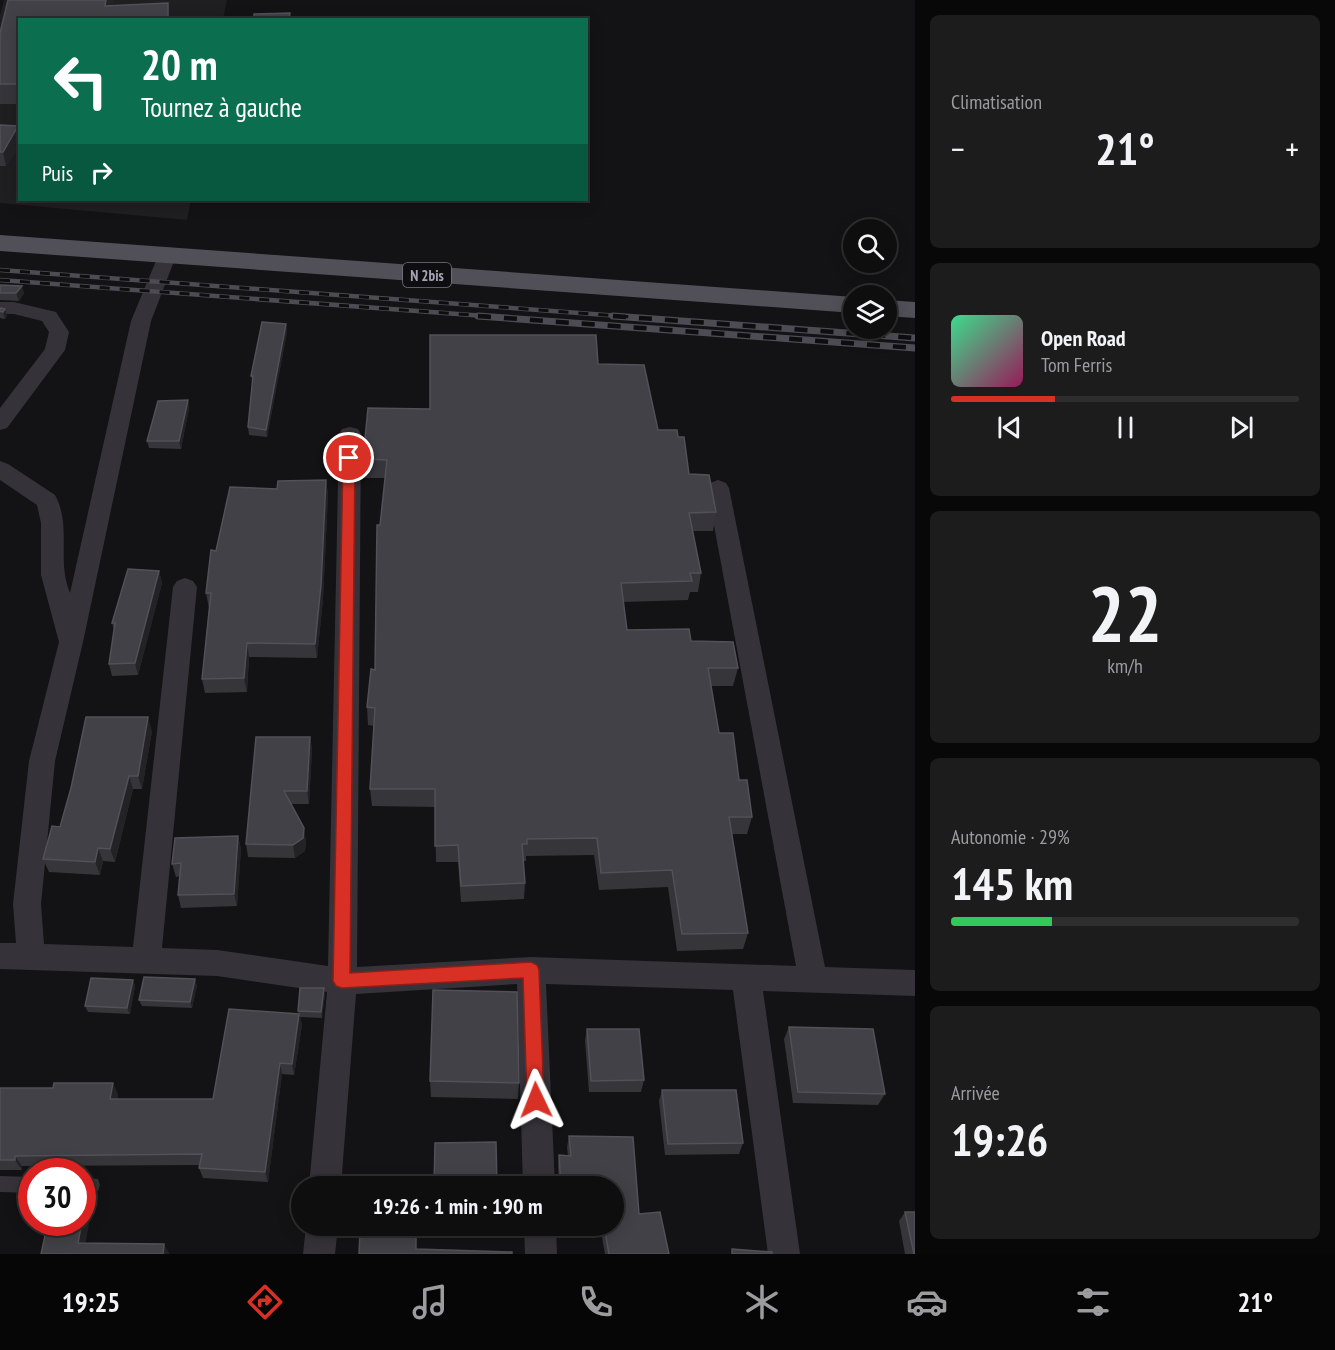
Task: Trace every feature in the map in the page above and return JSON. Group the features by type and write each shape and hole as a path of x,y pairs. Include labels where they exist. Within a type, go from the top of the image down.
{"main road":[{"name":"N 2bis","path":"0,243 843,305"},
{"path":"897,309 915,310"}],"street":[{"path":"31,957 27,904 42,761 71,642 141,321 167,256"},
{"path":"0,308 14,308 49,316 59,332 55,350 0,423"},
{"path":"326,1176 342,981 350,434"},
{"path":"0,469 47,501 51,523 53,575 71,642"},
{"path":"718,488 813,980"},
{"path":"146,962 185,587"},
{"path":"0,956 217,963 342,981 531,970 915,983"},
{"path":"531,970 539,1176"},
{"path":"746,977 784,1254"},
{"path":"319,1254 321,1236"},
{"path":"540,1236 541,1254"}],"lane":[{"path":"0,1184 18,1185"}],"shaded area":[{"path":"4,0 227,0 223,18 18,18 18,201 191,201 187,220 0,203 0,15"}],"building":[{"path":"8,0 106,0 105,6 168,3 168,18 18,18 18,84 0,84 0,33"},
{"path":"290,13 289,18 254,18 254,14"},
{"path":"0,125 18,126 3,152 0,152"},
{"path":"0,285 22,286 16,293 0,293"},
{"path":"262,322 286,324 266,430 248,427 253,376 251,376"},
{"path":"430,335 596,335 598,364 644,365 658,430 677,430 678,437 684,437 689,474 709,475 716,512 689,513 701,573 690,573 692,581 621,583 627,630 689,629 691,641 733,642 738,668 708,668 719,733 733,733 739,780 747,780 752,817 729,817 748,933 682,934 672,870 601,873 597,838 527,839 527,844 522,844 525,883 461,886 458,845 435,846 435,789 370,789 375,708 367,707 371,669 375,670 377,525 380,525 387,460 363,459 368,408 430,409"},
{"path":"188,400 179,441 147,441 158,401"},
{"path":"326,480 321,585 315,644 247,643 244,678 202,679 211,593 206,593 211,550 216,551 230,487 277,489 278,481"},
{"path":"128,569 159,571 135,663 109,664 115,623 112,623"},
{"path":"86,717 148,717 138,776 129,776 110,849 98,848 95,862 43,859 52,826 60,827"},
{"path":"256,737 310,737 307,791 284,791 304,828 303,838 293,845 246,844"},
{"path":"238,836 234,894 178,895 181,863 172,864 175,838"},
{"path":"144,977 195,979 190,1002 139,1000"},
{"path":"91,978 133,980 127,1008 85,1006"},
{"path":"300,988 324,988 321,1012 298,1011"},
{"path":"433,990 517,992 519,1083 430,1081"},
{"path":"229,1009 299,1014 292,1064 280,1063 265,1172 199,1168 202,1154 15,1156 15,1160 0,1160 0,1088 53,1088 54,1083 113,1083 110,1099 213,1099"},
{"path":"789,1027 873,1029 885,1094 798,1092"},
{"path":"587,1029 639,1029 644,1080 591,1081"},
{"path":"662,1090 736,1090 743,1143 668,1144"},
{"path":"569,1136 633,1137 639,1214 660,1212 669,1254 609,1254 606,1236 624,1236 624,1176 560,1176 559,1155 571,1156"},
{"path":"496,1142 497,1176 434,1176 435,1143"},
{"path":"905,1212 915,1212 915,1254 914,1254"},
{"path":"45,1236 79,1236 78,1243 164,1244 163,1254 41,1254"},
{"path":"360,1236 416,1236 416,1249 512,1252 512,1254 359,1254"},
{"path":"732,1249 772,1252 772,1254 732,1254"}],"railway":[{"path":"0,270 633,317"},
{"path":"0,280 498,317"},
{"path":"478,316 915,348"},
{"path":"613,316 915,338"}],"route":[{"path":"349,458 342,981 531,970 536,1100"}]}
